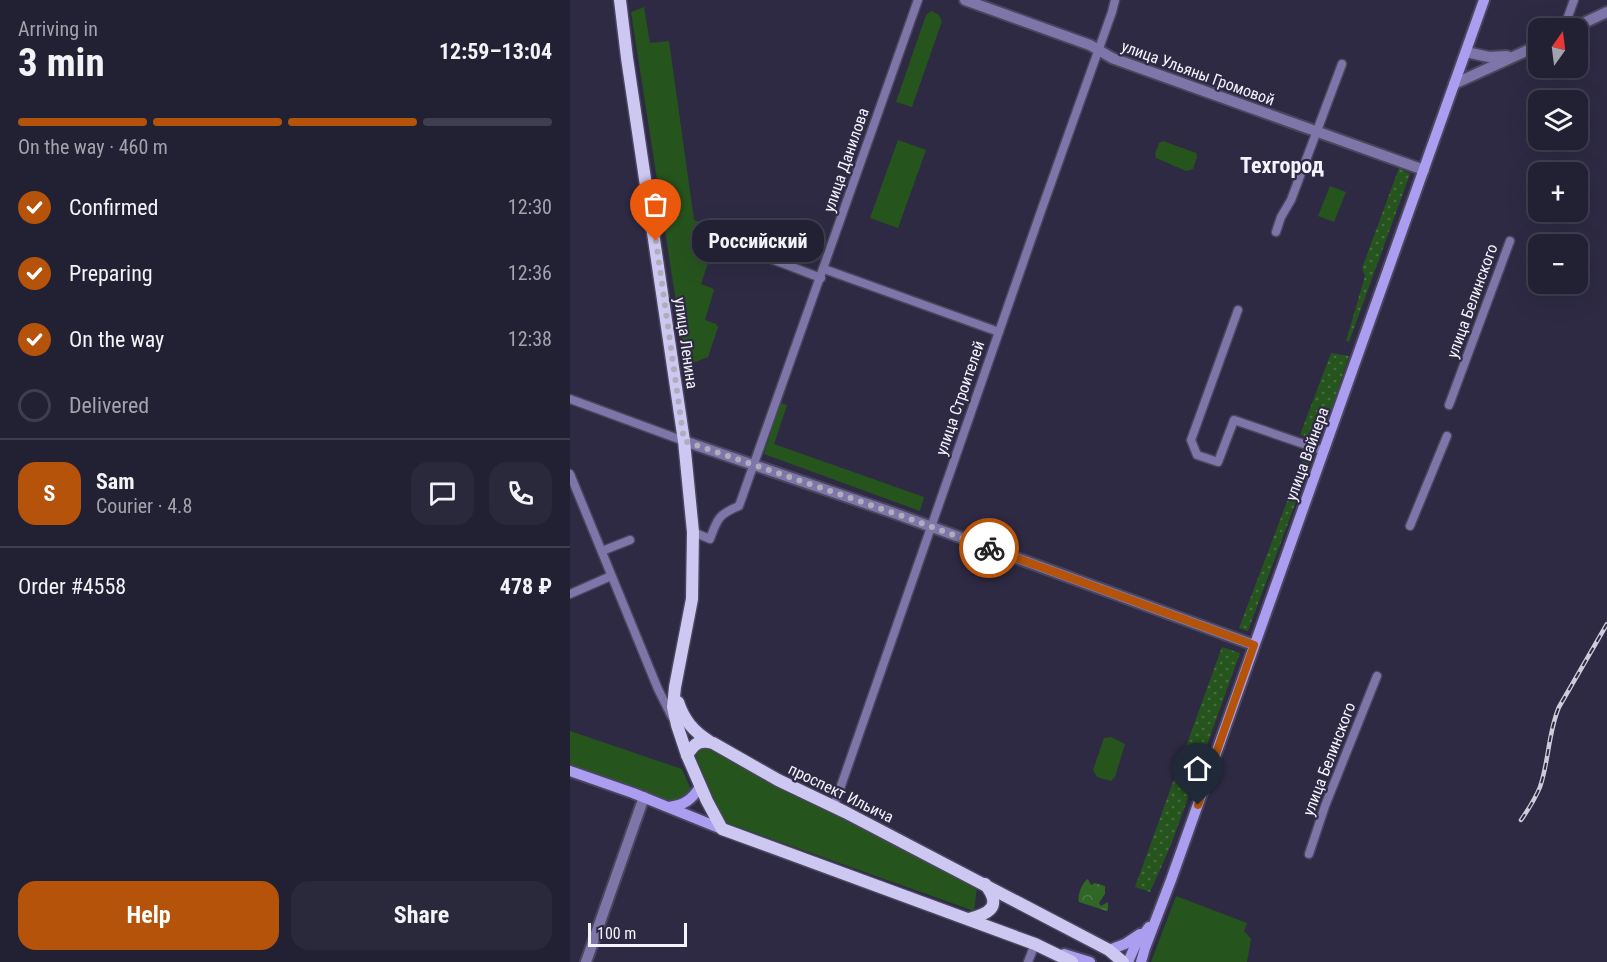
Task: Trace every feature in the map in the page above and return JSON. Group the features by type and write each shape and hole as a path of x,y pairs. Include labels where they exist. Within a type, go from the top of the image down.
{"main road":[{"name":"улица Ленина","path":"620,0 684,441 693,532 692,599 674,690 673,706 687,755 700,787 722,829"},
{"name":"улица Вайнера","path":"1141,962 1153,922 1484,0"},
{"path":"674,690 684,718 690,727 713,743"},
{"path":"687,755 699,742 713,743"},
{"name":"проспект Ильича","path":"713,743 778,780 834,806 985,884 1128,962"},
{"path":"570,771 644,797 722,829 1090,962"},
{"path":"669,807 680,806 691,799 700,787"},
{"path":"969,919 984,915 992,909 994,901 991,891 985,884"},
{"name":"улица Вайнера","path":"1128,962 1135,946 1153,922"},
{"path":"1109,950 1125,944 1153,922"},
{"path":"1039,945 1071,962"},
{"path":"1128,962 1137,958 1145,948"}],"street":[{"name":"улица Данилова","path":"693,532 710,538 716,522 724,512 739,506 918,0"},
{"name":"улица Ульяны Громовой","path":"965,0 1083,42 1112,58 1424,170"},
{"name":"улица Строителей","path":"834,806 1115,0"},
{"path":"1568,18 1574,0"},
{"path":"1588,21 1607,12"},
{"path":"1454,84 1528,50"},
{"path":"1466,52 1489,57 1513,56"},
{"path":"1276,232 1281,217 1292,200 1342,64"},
{"name":"улица Белинского","path":"1449,405 1510,240"},
{"path":"740,247 999,332"},
{"path":"1238,310 1191,440 1197,455 1218,462 1234,420 1324,451"},
{"path":"570,399 932,527 1254,645"},
{"path":"1410,526 1447,436"},
{"name":"улица Ленина","path":"570,474 658,689 677,725"},
{"path":"602,551 630,540"},
{"path":"570,594 611,576"},
{"name":"улица Белинского","path":"1309,854 1325,806 1377,676"},
{"path":"586,962 644,797"},
{"path":"1028,962 1039,945"}],"green space":[{"path":"644,7 650,43 669,41 694,220 729,233 723,254 712,251 701,284 714,290 705,320 718,327 708,357 686,366 631,12"},
{"path":"931,11 938,14 942,21 912,107 896,102 926,15"},
{"path":"898,140 926,150 898,228 870,218"},
{"path":"1163,141 1196,153 1193,169 1186,171 1156,158 1159,143"},
{"path":"1399,168 1410,174 1349,342 1346,341 1365,276 1362,268"},
{"path":"1330,186 1346,192 1334,222 1318,216"},
{"path":"1331,353 1349,356 1324,431 1314,438 1300,435"},
{"path":"780,403 787,405 774,444 924,497 920,511 764,454"},
{"path":"1304,457 1310,464 1248,631 1239,628"},
{"path":"1222,647 1240,653 1171,845 1150,892 1135,887"},
{"path":"570,731 682,769 691,790 688,798 670,802 570,768"},
{"path":"1111,737 1125,744 1115,777 1111,781 1097,777 1093,770 1104,738"},
{"path":"704,746 977,888 974,911 724,822 696,757 697,752"},
{"path":"1088,879 1091,885 1095,883 1105,886 1105,894 1099,903 1101,906 1108,902 1107,911 1079,902 1081,889"},
{"path":"1176,896 1247,923 1244,931 1251,939 1247,962 1151,962"}],"railway":[{"path":"1521,820 1540,787 1559,707 1607,624"}],"way so far":[{"path":"656,241 684,441 989,548"}],"place":[{"name":"Российский","path":"656,241"}],"district":[{"name":"Техгород","path":"1282,165"}],"route":[{"path":"989,548 1254,645 1198,805"}]}
